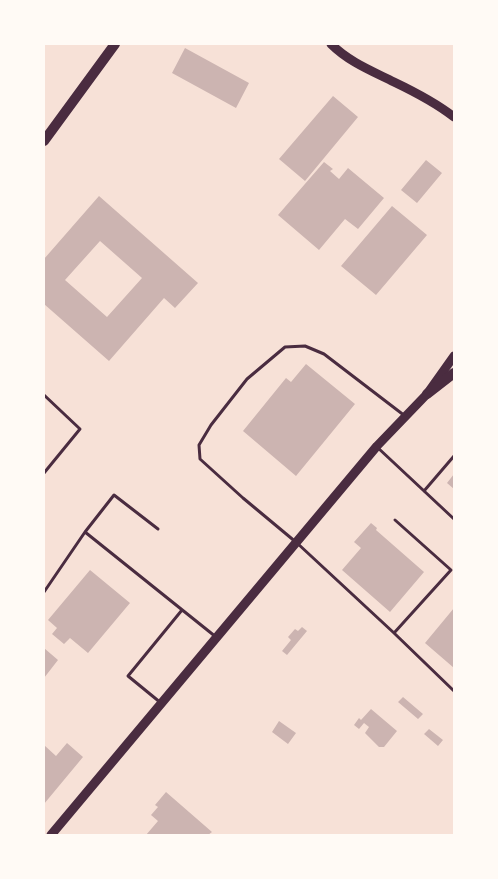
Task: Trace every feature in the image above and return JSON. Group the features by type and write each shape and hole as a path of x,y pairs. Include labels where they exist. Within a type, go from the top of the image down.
{"main road":[{"path":"44,141 115,44"},
{"path":"427,394 454,373"}],"street":[{"path":"331,44 338,51 362,66 417,93 454,117"},
{"path":"51,835 376,446 427,394 454,356"}],"lane":[{"path":"406,416 324,354 305,346 285,348 247,379 210,425 199,445 200,459 242,498 297,542 454,691"},
{"path":"44,394 80,429 44,473"},
{"path":"376,446 454,519"},
{"path":"424,490 454,456"},
{"path":"44,592 85,532 114,495 158,529"},
{"path":"394,633 453,571 395,520"},
{"path":"85,532 216,638"},
{"path":"161,704 128,676 182,610"}],"building":[{"path":"185,48 249,83 236,108 172,73"},
{"path":"333,96 358,117 305,181 279,159"},
{"path":"426,160 442,173 417,203 401,190"},
{"path":"324,162 333,169 330,171 339,179 348,168 384,198 358,229 345,219 319,250 278,215"},
{"path":"99,196 198,283 175,308 164,298 109,361 44,304 44,259","holes":["100,241 142,278 107,317 65,280"]},
{"path":"392,206 427,235 376,295 341,266"},
{"path":"306,364 355,404 296,476 243,431 286,378 291,382"},
{"path":"454,474 454,489 447,483"},
{"path":"371,523 377,528 376,530 424,572 390,612 342,570 361,548 354,542"},
{"path":"90,570 130,603 88,653 70,638 64,644 52,634 57,628 48,620"},
{"path":"454,608 454,668 425,643"},
{"path":"302,627 307,631 287,655 282,651 291,640 288,637 295,629 298,631"},
{"path":"44,648 58,660 44,678"},
{"path":"403,697 423,714 418,719 398,702"},
{"path":"371,709 397,731 384,747 379,747 365,733 369,727 364,723 359,729 354,725 359,718 361,720"},
{"path":"279,721 296,733 288,744 272,732"},
{"path":"429,729 443,740 438,746 424,734"},
{"path":"67,743 83,757 44,804 44,745 56,756"},
{"path":"166,792 212,832 208,835 146,835 158,821 151,815 158,807 155,805"}]}
